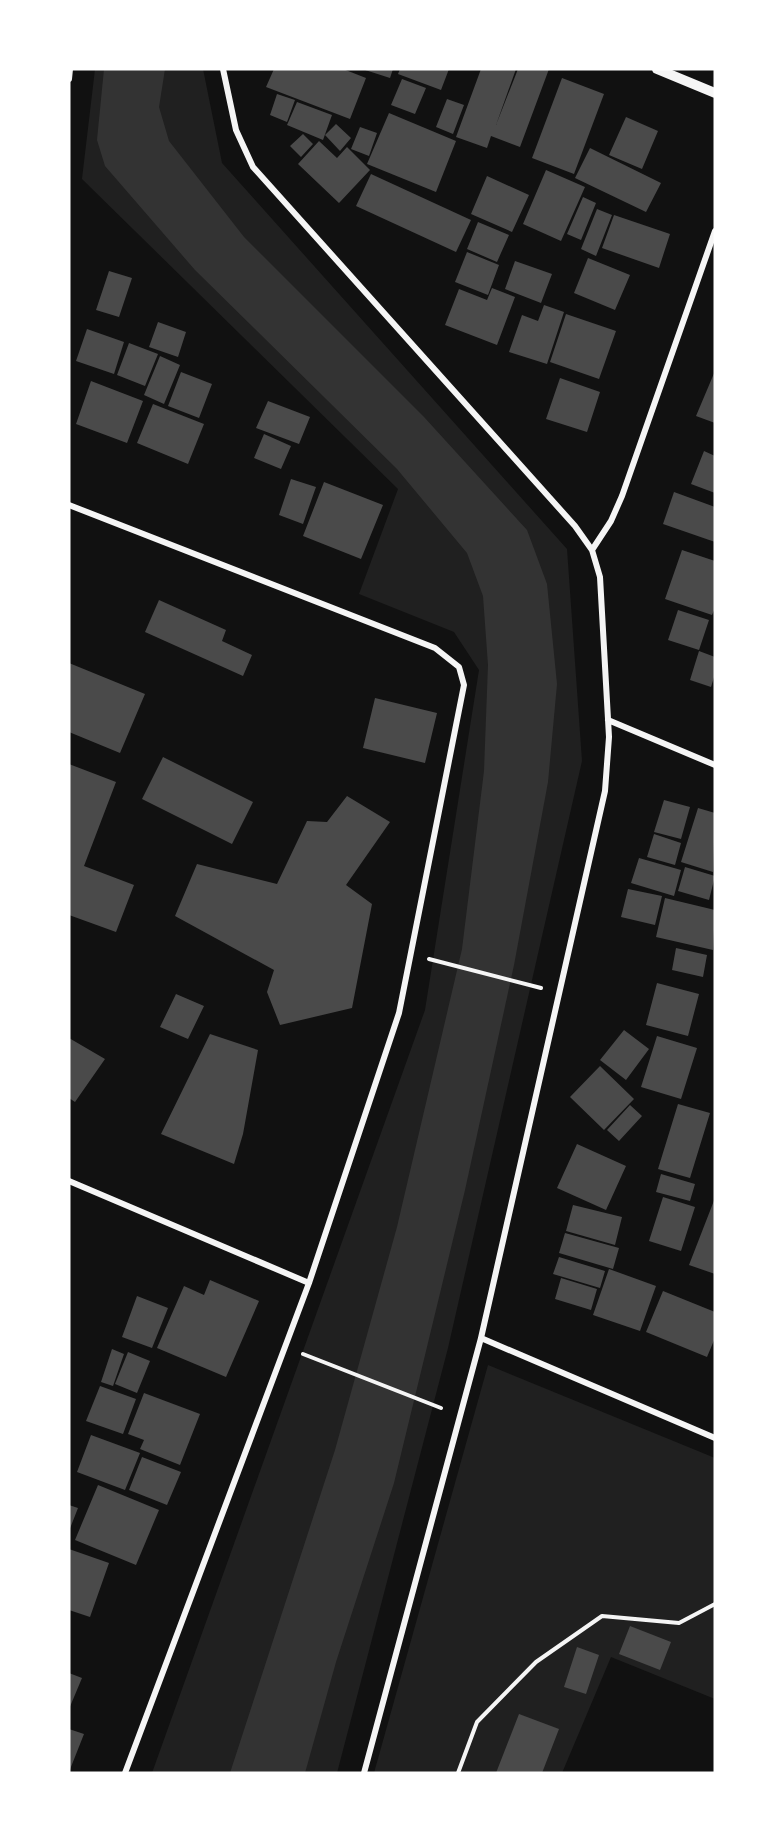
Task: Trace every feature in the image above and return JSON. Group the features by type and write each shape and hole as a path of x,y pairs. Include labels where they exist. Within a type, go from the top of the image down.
{"street":[{"path":"69,79 70,69"},
{"path":"223,69 236,130 253,167 575,526 592,550 600,577 610,755 605,791 481,1338 364,1773"},
{"path":"657,69 715,93"},
{"path":"592,550 611,521 622,496 715,231"},
{"path":"69,505 435,648 459,667 463,676 463,694 412,955 396,1023 309,1282 125,1773"},
{"path":"608,720 715,765"},
{"path":"69,1180 309,1282"},
{"path":"481,1338 715,1438"}],"path":[{"path":"412,955 559,993"},
{"path":"285,1347 460,1416"},
{"path":"458,1773 477,1722 536,1662 602,1616 678,1623 715,1604"}],"shaded area":[{"path":"95,69 203,69 222,163 567,549 582,761 448,1348 337,1773 152,1773 425,1010 479,670 454,632 359,594 398,489 82,179"},
{"path":"104,69 165,69 159,107 169,141 244,237 424,417 527,530 547,584 557,684 548,782 514,965 465,1190 394,1483 336,1662 305,1773 230,1773 335,1450 397,1227 462,949 484,771 488,665 483,596 467,553 397,469 195,270 105,166 97,140"},
{"path":"488,1365 715,1458 715,1699 611,1657 562,1773 374,1773"}],"building":[{"path":"274,69 343,69 366,78 350,119 266,87"},
{"path":"362,69 393,69 390,78"},
{"path":"400,69 449,69 441,90 398,74"},
{"path":"481,69 516,69 496,125 518,69 549,69 520,147 491,136 487,148 456,137"},
{"path":"562,78 604,94 574,174 532,158"},
{"path":"402,79 426,88 415,114 391,105"},
{"path":"277,94 295,100 287,122 270,115"},
{"path":"447,99 464,105 453,134 436,127"},
{"path":"297,102 332,115 323,140 287,125"},
{"path":"389,113 456,141 436,192 367,164"},
{"path":"626,117 658,131 642,169 609,155"},
{"path":"336,124 351,138 340,151 325,135"},
{"path":"360,127 377,133 369,156 351,149"},
{"path":"303,134 313,144 301,157 290,146"},
{"path":"319,141 337,158 347,147 370,170 339,203 298,164"},
{"path":"590,148 661,183 646,212 575,178"},
{"path":"546,170 585,187 561,241 523,224"},
{"path":"371,174 471,220 456,252 356,206"},
{"path":"487,176 529,195 512,232 471,214"},
{"path":"583,197 596,203 581,240 567,234"},
{"path":"597,209 612,215 596,256 581,249"},
{"path":"614,215 670,234 659,268 602,248"},
{"path":"478,222 509,235 497,262 467,249"},
{"path":"467,252 499,265 488,295 455,282"},
{"path":"588,258 630,275 615,310 574,293"},
{"path":"515,261 552,274 541,303 505,289"},
{"path":"109,271 132,278 119,317 96,310"},
{"path":"492,288 515,297 497,345 445,325 459,289 487,300"},
{"path":"544,305 564,312 547,364 509,352 522,315 538,321"},
{"path":"566,314 616,331 599,379 550,362"},
{"path":"158,322 186,332 178,357 149,347"},
{"path":"87,329 124,342 114,374 76,361"},
{"path":"129,343 158,354 145,386 117,375"},
{"path":"160,356 180,365 164,404 144,395"},
{"path":"715,371 715,423 696,416"},
{"path":"181,372 212,384 199,418 168,406"},
{"path":"560,378 600,392 587,432 546,419"},
{"path":"91,381 143,401 127,443 76,424"},
{"path":"268,401 310,417 299,444 256,428"},
{"path":"153,404 204,424 188,464 137,443"},
{"path":"264,434 291,446 281,469 254,458"},
{"path":"704,451 715,456 715,493 691,484"},
{"path":"291,479 316,487 303,524 279,515"},
{"path":"324,482 383,505 361,559 303,536"},
{"path":"674,492 715,507 715,542 663,524"},
{"path":"682,550 715,561 715,608 712,615 665,599"},
{"path":"159,600 226,630 222,641 252,655 243,676 145,632"},
{"path":"678,610 709,620 699,650 668,640"},
{"path":"699,651 715,657 715,674 711,687 690,680"},
{"path":"69,663 145,694 120,753 69,732"},
{"path":"375,698 437,713 425,763 363,748"},
{"path":"163,757 253,802 232,844 142,799"},
{"path":"69,764 116,782 84,866 134,885 116,932 69,915"},
{"path":"347,796 390,822 346,885 372,904 352,1008 280,1025 267,992 274,970 175,916 197,864 277,884 307,821 327,822"},
{"path":"664,800 690,807 681,839 654,832"},
{"path":"698,808 715,813 713,872 681,862"},
{"path":"654,834 681,843 675,865 647,857"},
{"path":"639,858 681,870 674,896 631,883"},
{"path":"685,867 715,876 709,900 678,891"},
{"path":"628,889 662,896 655,925 621,917"},
{"path":"665,898 715,910 713,950 656,937"},
{"path":"676,948 707,955 703,977 672,970"},
{"path":"657,983 699,994 688,1036 646,1025"},
{"path":"176,994 204,1006 188,1039 160,1027"},
{"path":"624,1030 649,1049 626,1080 600,1060"},
{"path":"210,1034 258,1050 243,1134 234,1164 161,1134"},
{"path":"657,1036 697,1048 681,1099 641,1087"},
{"path":"69,1038 105,1059 75,1102 69,1098"},
{"path":"600,1066 634,1099 604,1130 570,1097"},
{"path":"678,1104 710,1113 690,1178 658,1169"},
{"path":"630,1105 642,1116 619,1141 607,1130"},
{"path":"577,1144 626,1166 606,1210 557,1188"},
{"path":"661,1174 695,1184 690,1201 656,1192"},
{"path":"663,1197 695,1207 681,1251 649,1241"},
{"path":"715,1198 715,1274 689,1265"},
{"path":"573,1205 622,1217 615,1245 566,1231"},
{"path":"565,1233 619,1248 613,1269 559,1253"},
{"path":"559,1257 605,1271 600,1288 553,1274"},
{"path":"609,1269 656,1286 640,1331 593,1315"},
{"path":"561,1278 597,1289 591,1310 555,1299"},
{"path":"210,1280 259,1301 226,1377 157,1348 184,1286 204,1295"},
{"path":"663,1291 715,1312 715,1338 707,1357 646,1332"},
{"path":"137,1296 168,1308 152,1348 122,1337"},
{"path":"112,1349 124,1354 113,1386 101,1382"},
{"path":"128,1352 150,1361 137,1393 115,1384"},
{"path":"100,1386 136,1399 123,1434 86,1421"},
{"path":"144,1393 200,1414 180,1465 140,1449 144,1440 128,1434"},
{"path":"91,1435 140,1453 125,1490 77,1472"},
{"path":"142,1457 181,1472 167,1505 129,1490"},
{"path":"98,1485 159,1510 136,1565 75,1540"},
{"path":"69,1505 78,1508 69,1531"},
{"path":"69,1549 109,1563 90,1617 69,1610"},
{"path":"630,1626 671,1642 660,1670 619,1654"},
{"path":"577,1647 599,1655 586,1694 564,1687"},
{"path":"69,1673 82,1678 69,1709"},
{"path":"519,1714 559,1729 542,1773 496,1773"},
{"path":"69,1729 84,1734 69,1772"}]}
